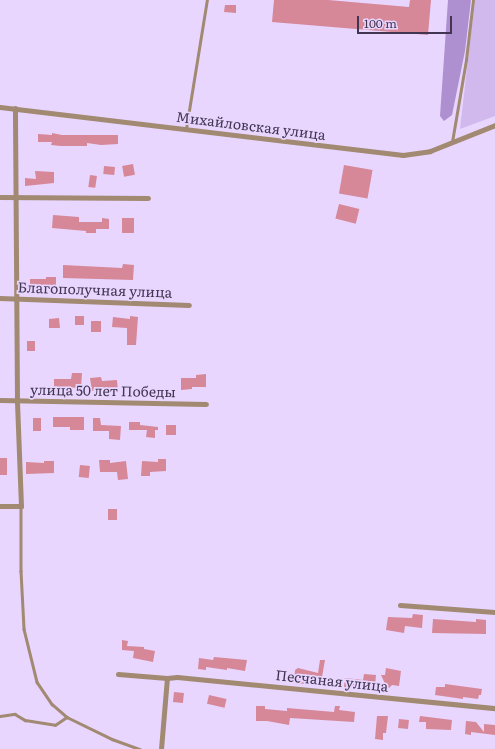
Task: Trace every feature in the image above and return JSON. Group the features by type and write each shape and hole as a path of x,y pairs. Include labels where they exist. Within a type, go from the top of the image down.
{"street":[{"name":"Михайловская улица","path":"0,107 403,155 430,151 495,125"},
{"path":"0,506 21,506 17,400 15,108"},
{"path":"0,197 148,198"},
{"name":"Благополучная улица","path":"0,298 189,305"},
{"name":"улица 50 лет Победы","path":"0,400 206,404"},
{"path":"400,605 495,612"},
{"name":"Песчаная улица","path":"118,674 167,678 177,677 495,708"},
{"path":"161,749 162,721 167,678"}],"lane":[{"path":"186,129 207,0"},
{"path":"452,142 466,60 473,0"},
{"path":"21,506 21,571 24,629 37,682 52,704 67,717 112,739 140,749"},
{"path":"0,716 15,714 25,720 55,726 67,717"}],"shaded area":[{"path":"448,0 471,0 465,51 452,115 444,121 440,116"},
{"path":"475,0 495,0 495,116 460,129"}],"building":[{"path":"274,0 328,0 409,7 410,0 431,0 428,35 272,22"},
{"path":"225,5 236,5 236,13 224,12"},
{"path":"52,133 62,135 118,135 118,144 101,145 87,143 87,146 61,146 51,145 52,142 38,142 38,134 52,135"},
{"path":"133,164 135,175 124,177 122,166"},
{"path":"344,165 373,170 368,199 339,194"},
{"path":"104,166 115,167 114,175 103,174"},
{"path":"35,171 54,172 54,183 25,186 25,178 36,179"},
{"path":"90,175 97,176 95,188 88,187"},
{"path":"339,204 359,209 356,224 335,219"},
{"path":"53,215 79,217 79,222 102,222 102,218 109,219 109,229 96,229 96,233 86,233 86,231 52,228"},
{"path":"122,218 134,218 134,233 122,233"},
{"path":"123,264 134,265 133,280 63,278 63,265 122,268"},
{"path":"46,277 56,277 56,285 39,285 39,288 30,288 30,279 46,279"},
{"path":"75,316 84,316 84,325 75,325"},
{"path":"130,316 138,317 136,345 127,345 127,328 112,327 113,317 130,319"},
{"path":"59,318 60,328 49,328 49,319"},
{"path":"91,321 101,321 101,332 91,332"},
{"path":"27,341 35,341 35,351 27,351"},
{"path":"72,373 82,373 81,388 63,387 63,393 54,393 54,379 71,379"},
{"path":"206,374 206,387 192,387 192,389 181,390 181,378 196,378 196,375"},
{"path":"101,377 102,381 117,380 118,392 107,393 107,389 92,391 90,378"},
{"path":"53,417 84,417 84,430 70,430 70,427 53,427"},
{"path":"33,418 41,418 41,431 33,431"},
{"path":"93,418 100,418 101,425 121,426 120,440 109,439 109,431 93,431"},
{"path":"129,422 140,422 140,425 158,427 158,430 155,430 155,438 146,437 147,430 129,430"},
{"path":"166,425 176,425 176,435 166,435"},
{"path":"0,458 7,458 7,475 0,475"},
{"path":"158,459 166,459 166,471 150,472 150,476 141,476 142,461 158,462"},
{"path":"99,460 110,460 110,463 126,461 128,479 118,480 117,472 100,472"},
{"path":"44,461 54,461 54,473 26,474 26,462 44,463"},
{"path":"80,465 90,466 89,478 79,477"},
{"path":"108,509 117,509 117,520 108,520"},
{"path":"413,614 423,615 422,628 405,626 404,633 386,630 388,617 412,618"},
{"path":"433,619 476,622 476,619 486,620 486,634 432,633"},
{"path":"122,640 128,641 127,646 144,647 144,649 155,651 153,662 133,658 134,651 122,650"},
{"path":"214,657 247,660 245,671 206,667 206,670 198,669 199,658 213,660"},
{"path":"320,660 325,660 322,677 331,678 330,686 294,683 295,670 298,668 318,673"},
{"path":"386,668 401,671 399,686 392,685 389,688 386,686 381,675 385,675"},
{"path":"364,674 376,675 375,686 356,684 356,688 344,687 345,678 363,680"},
{"path":"445,684 482,689 481,695 479,695 478,699 463,697 463,699 435,695 436,687 445,687"},
{"path":"174,692 184,693 183,703 173,702"},
{"path":"209,695 227,699 225,708 207,704"},
{"path":"256,706 265,706 265,709 287,711 287,708 334,712 335,706 340,706 339,710 355,712 354,722 290,718 289,725 267,721 256,721"},
{"path":"377,716 388,716 386,733 383,733 383,740 375,739"},
{"path":"420,716 452,720 451,730 426,729 426,722 419,722"},
{"path":"399,719 409,720 408,729 398,728"},
{"path":"466,721 476,722 484,732 484,724 495,725 495,735 471,732 471,735 465,734"}]}
